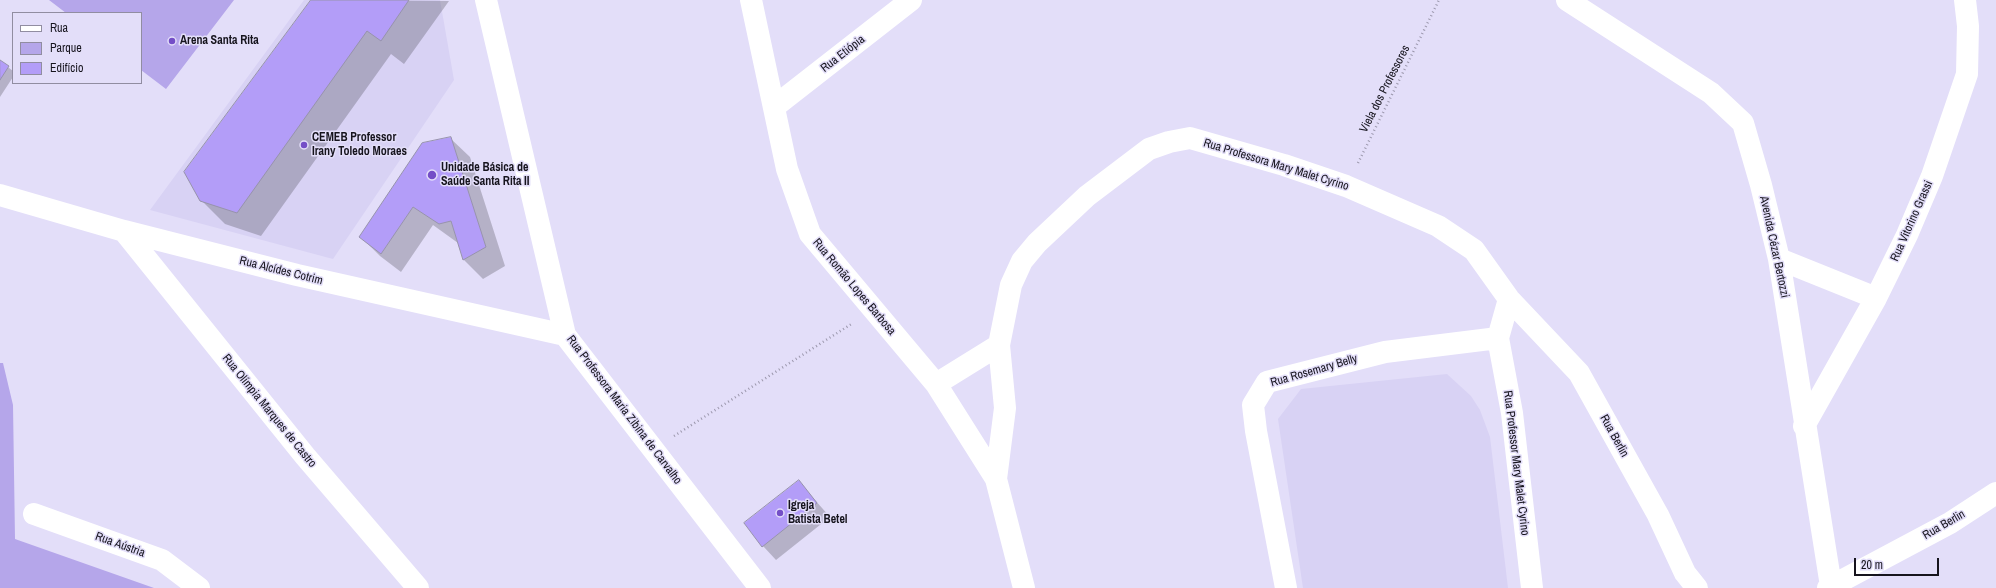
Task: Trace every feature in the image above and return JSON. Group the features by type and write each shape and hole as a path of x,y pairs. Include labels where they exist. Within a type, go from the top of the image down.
{"street":[{"name":"Rua Professora Maria Zibina de Carvalho","path":"486,0 565,335 760,588"},
{"name":"Rua Romão Lopes Barbosa","path":"751,0 787,169 810,234 936,384 996,479"},
{"name":"Rua Etiópia","path":"774,107 911,0"},
{"name":"Avenida Cézar Bertozzi","path":"1567,0 1711,93 1743,123 1761,185 1779,259 1829,587"},
{"name":"Rua Vitorino Grassi","path":"1804,426 1876,298 1908,235 1929,182 1966,74 1968,26 1965,0"},
{"name":"Rua Professora Mary Malet Cyrino","path":"1024,588 996,479 1005,408 999,345 1011,285 1022,261 1038,243 1087,196 1149,149 1169,142 1190,138 1284,165 1346,186 1438,226 1474,250 1510,299"},
{"name":"Rua Alcídes Cotrim","path":"0,195 124,231 297,275 565,335"},
{"name":"Rua Olímpia Marques de Castro","path":"124,231 305,456 418,588"},
{"path":"1779,259 1876,298"},
{"path":"1498,338 1510,299"},
{"name":"Rua Berlin","path":"1510,299 1579,374 1658,515 1685,573 1697,588"},
{"name":"Rua Rosemary Belly","path":"1286,588 1256,431 1253,405 1267,382 1385,352 1498,338"},
{"name":"Rua Professor Mary Malet Cyrino","path":"1498,338 1512,413 1532,588"},
{"path":"936,384 999,345"},
{"name":"Rua Berlin","path":"1829,587 1950,523 1996,492"},
{"name":"Rua Aústria","path":"34,514 162,560 199,588"}],"path":[{"name":"Viela dos Professores","path":"1346,186 1439,0"},
{"path":"654,449 874,310"}],"shaded area":[{"name":"CEMEB Professor Irany Toledo Moraes","path":"304,0 440,0 454,80 333,259 150,210"},
{"path":"1447,374 1471,396 1480,410 1490,437 1508,588 1303,588 1278,419 1301,389"}],"green space":[{"name":"Arena Santa Rita","path":"49,0 234,0 166,89 142,71 142,12 65,12"},
{"path":"0,363 3,363 13,405 15,539 154,588 0,588"}],"building":[{"path":"311,0 409,0 381,41 367,31 237,213 200,201 184,172"},
{"path":"0,60 9,66 0,80"},
{"name":"Unidade Básica de Saúde Santa Rita II","path":"451,137 486,247 463,260 451,221 439,224 413,207 381,254 359,237 422,143"},
{"name":"Igreja Batista Betel","path":"799,480 817,503 762,547 744,523"}],"place":[{"name":"Arena Santa Rita","path":"172,41"},
{"name":"CEMEB Professor Irany Toledo Moraes","path":"304,145"},
{"name":"Unidade Básica de Saúde Santa Rita II","path":"432,175"},
{"name":"Igreja Batista Betel","path":"780,513"}]}
